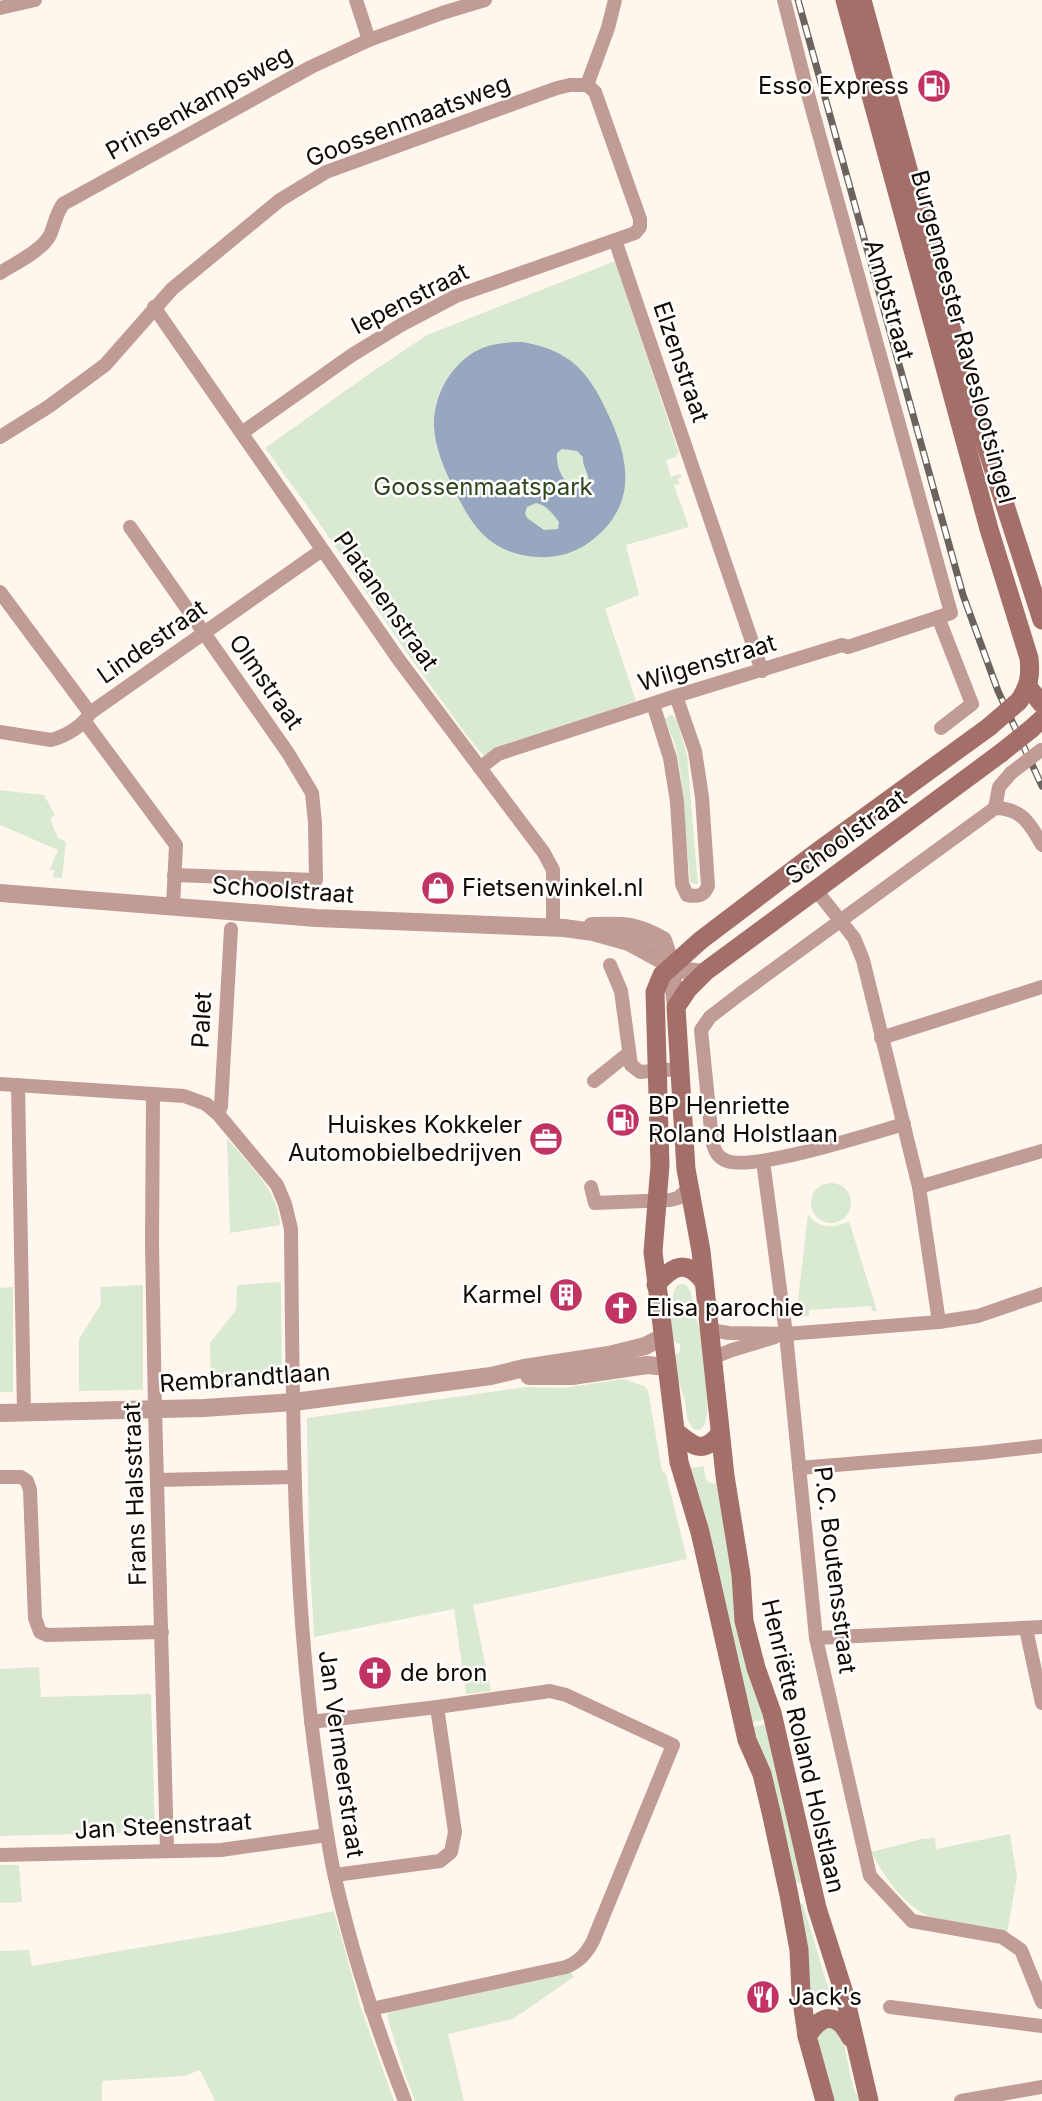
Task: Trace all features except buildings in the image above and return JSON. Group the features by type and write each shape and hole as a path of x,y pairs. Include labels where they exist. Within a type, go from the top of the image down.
{"main road":[{"name":"Burgemeester Raveslootsingel","path":"845,0 989,529 1029,658 1030,693"},
{"name":"Burgemeester Raveslootsingel","path":"862,0 968,390 1042,620"},
{"path":"1030,693 1042,704"},
{"name":"Schoolstraat","path":"671,965 817,852 989,727 1030,693"},
{"name":"Schoolstraat","path":"703,973 1001,753 1036,724"},
{"name":"Henriëtte Roland Holstlaan","path":"671,965 662,975 655,992 660,1165 653,1252 667,1367 684,1481 699,1532 747,1740 762,1774 774,1824 799,1950 807,2036 825,2101"},
{"path":"676,1007 703,973"},
{"name":"Henriëtte Roland Holstlaan","path":"676,1007 688,1189 698,1229 725,1476 741,1576 744,1621 755,1668 772,1713 817,1908 844,1993 869,2101"},
{"path":"656,1285 669,1271 683,1267 695,1270 704,1282"},
{"path":"676,1432 699,1447 712,1443 720,1434"},
{"path":"807,2036 819,2021 835,2019 845,2026 858,2051"}],"street":[{"path":"0,8 35,0"},
{"path":"356,0 369,40"},
{"name":"Prinsenkampsweg","path":"0,273 42,246 50,236 56,214 63,204 86,191 312,67 369,40 485,0"},
{"path":"615,0 608,28 587,85 595,92 640,219 640,227 635,233 615,240"},
{"name":"Ambtstraat","path":"784,0 946,586 945,615 972,704 941,728"},
{"name":"Goossenmaatsweg","path":"0,438 48,407 104,365 172,289 280,200 326,172 557,88 587,85"},
{"name":"Iepenstraat","path":"243,432 352,355 456,296 615,240"},
{"name":"Elzenstraat","path":"615,240 762,671"},
{"name":"Platanenstraat","path":"155,307 399,660 549,861 553,870 558,928"},
{"name":"Olmstraat","path":"130,527 288,752 312,793 316,880"},
{"name":"Lindestraat","path":"0,732 51,740 60,738 322,550"},
{"path":"0,592 176,845 173,907"},
{"name":"Wilgenstraat","path":"480,768 498,754 676,696 842,645 848,647 945,615"},
{"path":"653,704 670,758 677,802 682,884 687,895 700,896 708,886 702,797 695,751 676,696"},
{"path":"995,808 999,787 1011,773 1041,750"},
{"path":"904,1124 763,1161 734,1163 719,1157 712,1140 701,1036 703,1026 720,1010 840,920 995,808 1010,808 1021,815 1042,845"},
{"name":"Schoolstraat","path":"174,875 316,880"},
{"path":"816,890 859,948 919,1186 939,1322"},
{"name":"Schoolstraat","path":"0,892 316,918 558,928 593,932 629,942 687,971 703,973"},
{"name":"Palet","path":"218,1114 221,1106 231,929"},
{"path":"610,965 621,991 631,1065 640,1072 679,1069"},
{"path":"671,965 676,1007"},
{"path":"881,1038 1042,987"},
{"path":"594,1082 629,1053"},
{"path":"0,1084 184,1096 206,1104 218,1114"},
{"path":"18,1086 24,1412"},
{"name":"Frans Halsstraat","path":"153,1094 155,1409 167,1850"},
{"name":"Jan Vermeerstraat","path":"218,1114 277,1185 292,1229 294,1477 298,1587 311,1723 335,1875 371,2009 405,2101"},
{"path":"919,1186 1042,1151"},
{"name":"P.C. Boutensstraat","path":"763,1161 786,1334 816,1639 870,1877 912,1921 1002,1937 1021,1950 1042,2002"},
{"path":"590,1187 595,1203 678,1198 688,1189"},
{"path":"709,1330 786,1334 939,1322 978,1315 1042,1294"},
{"path":"712,1358 786,1334"},
{"name":"Rembrandtlaan","path":"0,1413 294,1402 491,1376 609,1355 645,1346 663,1337"},
{"name":"Rembrandtlaan","path":"491,1376 572,1376 647,1365 667,1367"},
{"path":"799,1468 1042,1446"},
{"path":"0,1477 21,1477 27,1480 30,1490 35,1618 40,1632 47,1635 162,1632"},
{"path":"157,1480 294,1477"},
{"path":"816,1639 1042,1627"},
{"path":"1026,1629 1042,1703"},
{"path":"311,1723 550,1691 566,1695 673,1745 593,1941 586,1954 578,1961 566,1967 371,2009"},
{"path":"335,1875 440,1861 451,1852 455,1832 437,1707"},
{"name":"Jan Steenstraat","path":"0,1855 221,1850 327,1836"},
{"path":"890,2007 1042,2026"},
{"path":"961,2101 1042,2087"}],"green space":[{"name":"Goossenmaatspark","path":"615,261 679,453 666,460 671,477 680,474 682,477 678,478 680,484 674,485 689,527 626,545 639,595 605,609 636,701 484,756 407,653 265,448 427,335"},
{"path":"670,715 674,716 678,723 687,755 698,885 690,882 680,770 675,744 665,719"},
{"path":"0,790 44,795 55,815 50,819 58,838 66,842 62,878 52,877 55,871 50,869 58,850 0,825"},
{"path":"227,1138 268,1189 280,1225 230,1233"},
{"path":"831,1183 839,1184 845,1189 850,1195 850,1211 845,1217 839,1222 831,1223 823,1222 817,1217 812,1211 811,1203 812,1195 817,1189 823,1184"},
{"path":"808,1214 821,1225 838,1225 849,1221 877,1311 872,1311 871,1306 809,1310 809,1316 796,1317"},
{"path":"281,1282 282,1385 211,1388 210,1343 236,1310 237,1285"},
{"path":"684,1284 691,1293 694,1313 702,1334 706,1367 706,1421 699,1430 693,1429 687,1418 673,1357 680,1352 680,1344 671,1340 672,1298 677,1285"},
{"path":"143,1285 143,1390 79,1391 79,1339 101,1304 100,1287"},
{"path":"13,1287 13,1392 0,1392 0,1288"},
{"path":"623,1379 648,1390 662,1471 666,1474 687,1559 473,1605 491,1691 466,1694 454,1609 314,1637 309,1548 307,1418 525,1387 563,1388"},
{"path":"704,1466 707,1481 722,1483 769,1719 748,1723 685,1469"},
{"path":"39,1667 41,1697 151,1694 155,1832 0,1836 0,1669"},
{"path":"770,1723 805,1885 790,1881 748,1728"},
{"path":"1010,1834 1017,1877 1007,1933 931,1917 921,1912 896,1890 871,1852 922,1839 935,1838 936,1849"},
{"path":"0,1865 19,1865 22,1902 0,1903"},
{"path":"796,1902 803,1904 827,1984 837,1997 808,2004"},
{"path":"334,1911 360,2005 394,2101 215,2101 200,2070 184,2076 102,2081 102,2101 0,2101 0,1951 29,1950 32,1966 237,1931"},
{"path":"571,1973 574,1977 513,2019 448,2034 464,2101 415,2101 387,2016 389,2012"},
{"path":"827,2026 842,2034 853,2087 860,2101 829,2101 815,2035"}],"water":[{"path":"522,342 554,351 582,371 607,412 625,466 622,499 615,515 587,544 557,556 520,554 494,544 484,536 460,501 443,465 436,442 434,427 437,402 447,379 455,369 463,360 485,347","holes":["562,449 577,451 583,457 589,481 589,485 584,489 574,488 561,473 557,453","536,503 554,516 559,522 558,529 544,530 527,518 527,507"]}],"railway":[{"path":"798,0 963,595 998,691 1042,786"}],"place":[{"name":"Esso Express","path":"934,86"},
{"name":"Fietsenwinkel.nl","path":"438,888"},
{"name":"BP Henriette Roland Holstlaan","path":"623,1120"},
{"name":"Huiskes Kokkeler Automobielbedrijven","path":"546,1139"},
{"name":"Karmel","path":"566,1295"},
{"name":"Elisa parochie","path":"621,1308"},
{"name":"de bron","path":"375,1673"},
{"name":"Jack's","path":"763,1997"}]}
